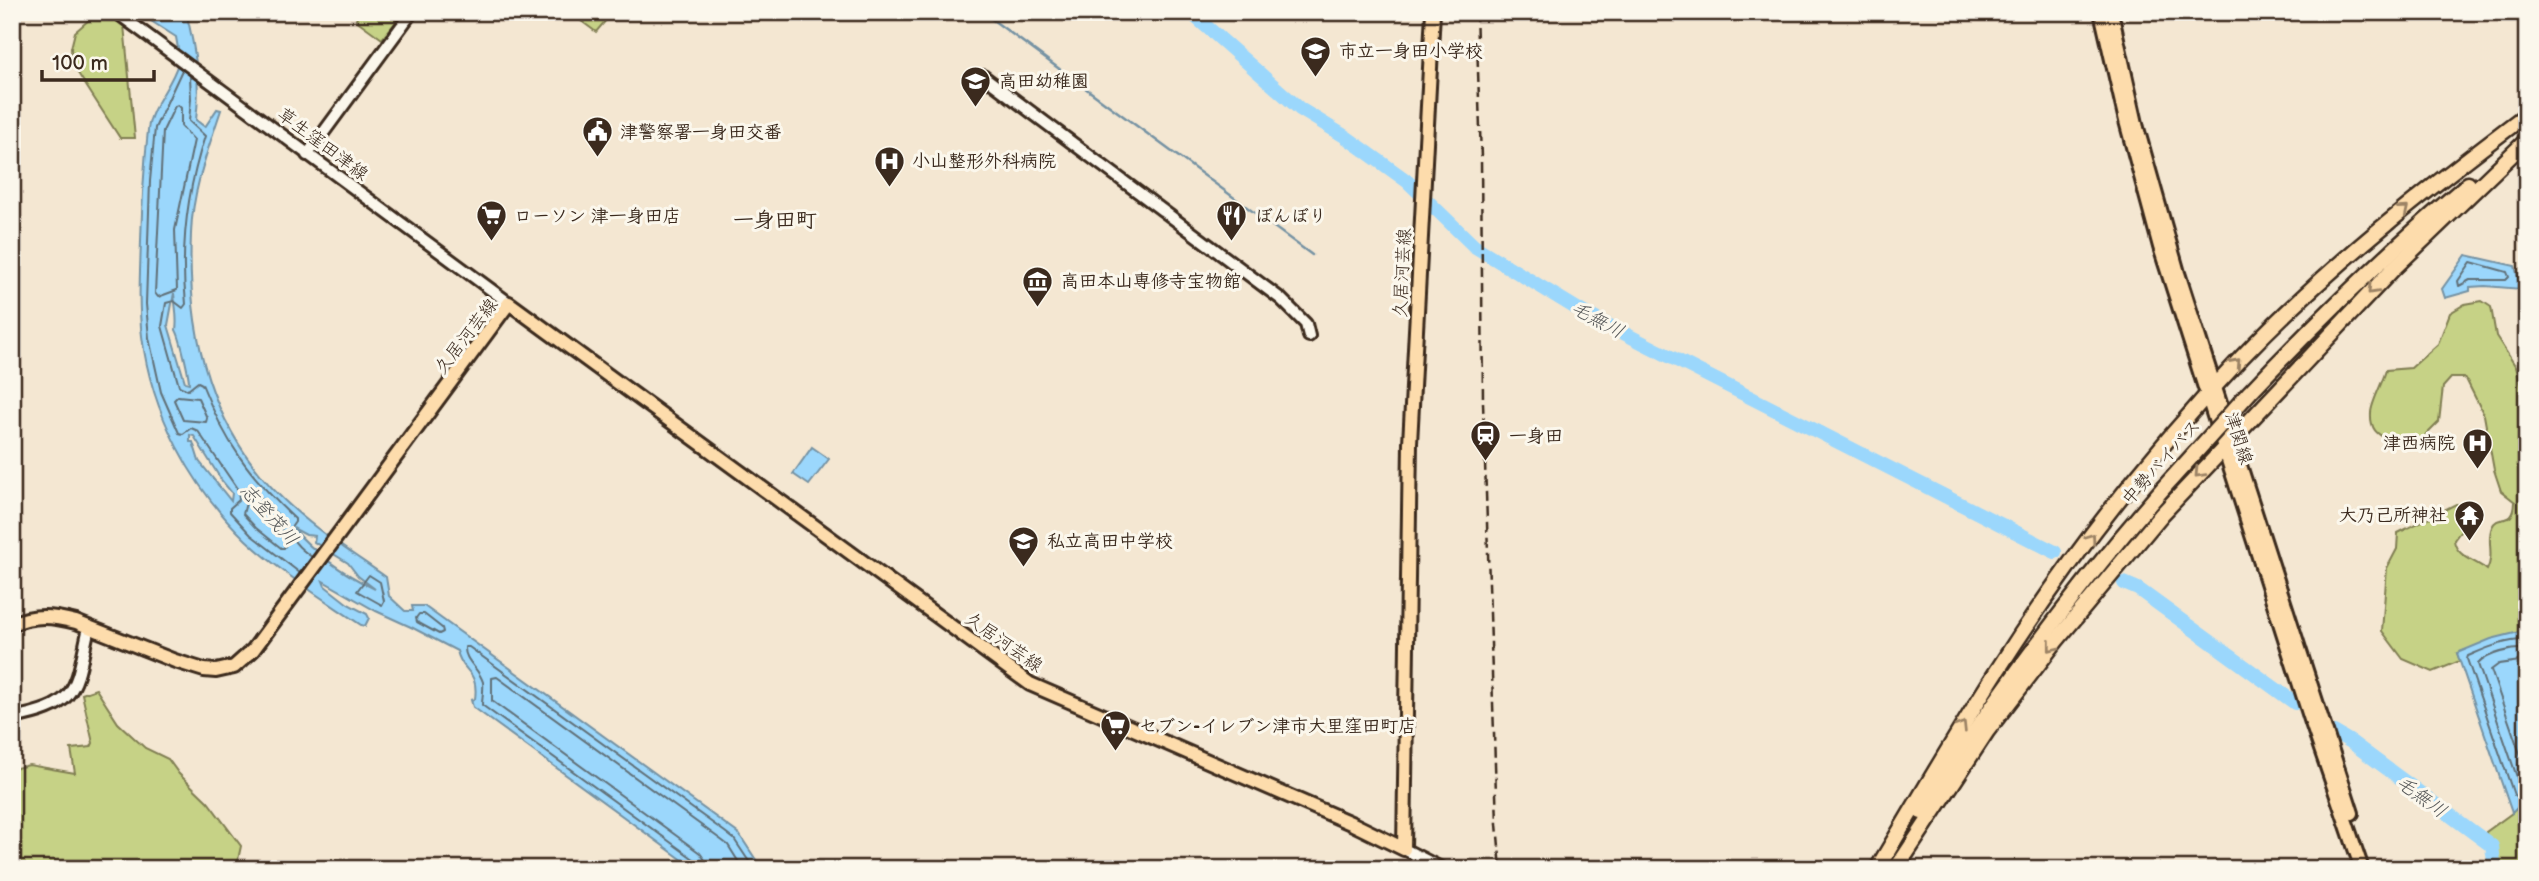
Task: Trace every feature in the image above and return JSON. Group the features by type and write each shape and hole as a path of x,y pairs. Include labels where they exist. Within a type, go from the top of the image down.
{"highway":[{"path":"1877,869 1982,695 2044,602 2149,463 2211,392 2298,301 2454,169 2527,114"},
{"name":"中勢バイパス","path":"1884,869 1944,776 2046,633 2154,497 2249,393 2330,311 2412,232 2527,134"},
{"path":"1896,869 1987,731 2056,641 2162,514 2393,269 2527,141"}],"main road":[{"name":"久居河芸線","path":"12,624 29,617 49,616 89,627 191,666 215,671 225,670 243,660 300,588 509,303 1030,684 1353,824 1404,849 1410,443 1433,12"},
{"name":"津関線","path":"2101,12 2126,121 2160,247 2211,392"},
{"name":"津関線","path":"2111,12 2145,159 2211,392 2312,723 2362,869"},
{"name":"津関線","path":"2227,443 2371,869"}],"street":[{"name":"草生窪田津線","path":"116,12 509,303"},
{"path":"307,155 412,12"},
{"path":"983,76 1281,299 1306,324 1309,336"},
{"path":"12,718 53,708 69,694 77,679 89,627"},
{"path":"1404,849 1443,869"}],"green space":[{"path":"98,12 106,12 124,25 135,138 120,138 72,64 71,48 75,32"},
{"path":"359,12 404,12 382,39 356,20"},
{"path":"569,12 613,12 596,32"},
{"path":"2482,301 2491,307 2496,336 2516,367 2527,407 2527,634 2519,632 2457,653 2460,661 2433,672 2403,659 2382,631 2387,568 2397,549 2398,533 2456,504 2478,508 2454,540 2462,554 2487,570 2492,527 2512,515 2515,502 2501,491 2494,470 2484,415 2463,378 2451,378 2443,387 2439,422 2423,438 2397,439 2381,435 2375,431 2371,413 2386,370 2411,368 2438,344 2450,313 2465,304"},
{"path":"96,689 118,723 145,748 168,759 179,774 208,802 241,846 236,869 12,869 12,769 29,765 75,773 71,749 91,747 93,743 82,694"},
{"path":"2527,798 2527,869 2491,869 2486,832"}],"water":[{"name":"志登茂川","path":"137,12 186,12 196,65 196,120 205,127 217,109 221,110 194,202 191,234 193,305 198,340 218,405 253,465 302,516 386,577 389,596 405,611 413,611 412,606 424,606 739,834 762,869 695,869 473,707 471,700 475,699 475,682 462,664 457,651 323,581 325,586 348,604 367,614 369,618 365,626 361,625 259,552 226,519 191,472 164,420 154,392 141,324 141,227 148,130 153,113 178,63 176,37","holes":["174,293 176,330 189,383 185,382 168,325","190,435 194,436 232,493 231,501 199,461 193,442 190,442","293,528 306,535 315,536 314,542 348,563 358,576 375,589 331,563"]},
{"path":"2466,255 2515,266 2521,289 2470,287 2470,291 2445,298 2442,289"},
{"path":"812,447 829,459 809,485 793,474"},
{"path":"2519,632 2527,634 2527,798 2512,813 2457,653 2491,639"}],"waterway":[{"path":"982,12 1312,255"},
{"name":"毛無川","path":"1190,12 1300,109 1346,137 1407,181 1474,246 1584,313 2055,552"},
{"name":"毛無川","path":"2124,583 2138,589 2295,703"},
{"name":"毛無川","path":"2334,732 2492,846 2495,869"}],"railway":[{"path":"1476,12 1481,158 1483,402 1497,824 1501,869"}],"place":[{"name":"市立一身田小学校","path":"1316,78"},
{"name":"高田幼稚園","path":"976,108"},
{"name":"津警察署一身田交番","path":"597,159"},
{"name":"小山整形外科病院","path":"889,188"},
{"name":"ローソン 津一身田店","path":"491,243"},
{"name":"ぼんぼり","path":"1232,243"},
{"name":"高田本山専修寺宝物館","path":"1038,308"},
{"name":"一身田","path":"1486,463"},
{"name":"津西病院","path":"2478,470"},
{"name":"大乃己所神社","path":"2470,542"},
{"name":"私立高田中学校","path":"1024,568"},
{"name":"セブン-イレブン津市大里窪田町店","path":"1116,753"}],"district":[{"name":"一身田町","path":"775,220"}]}
